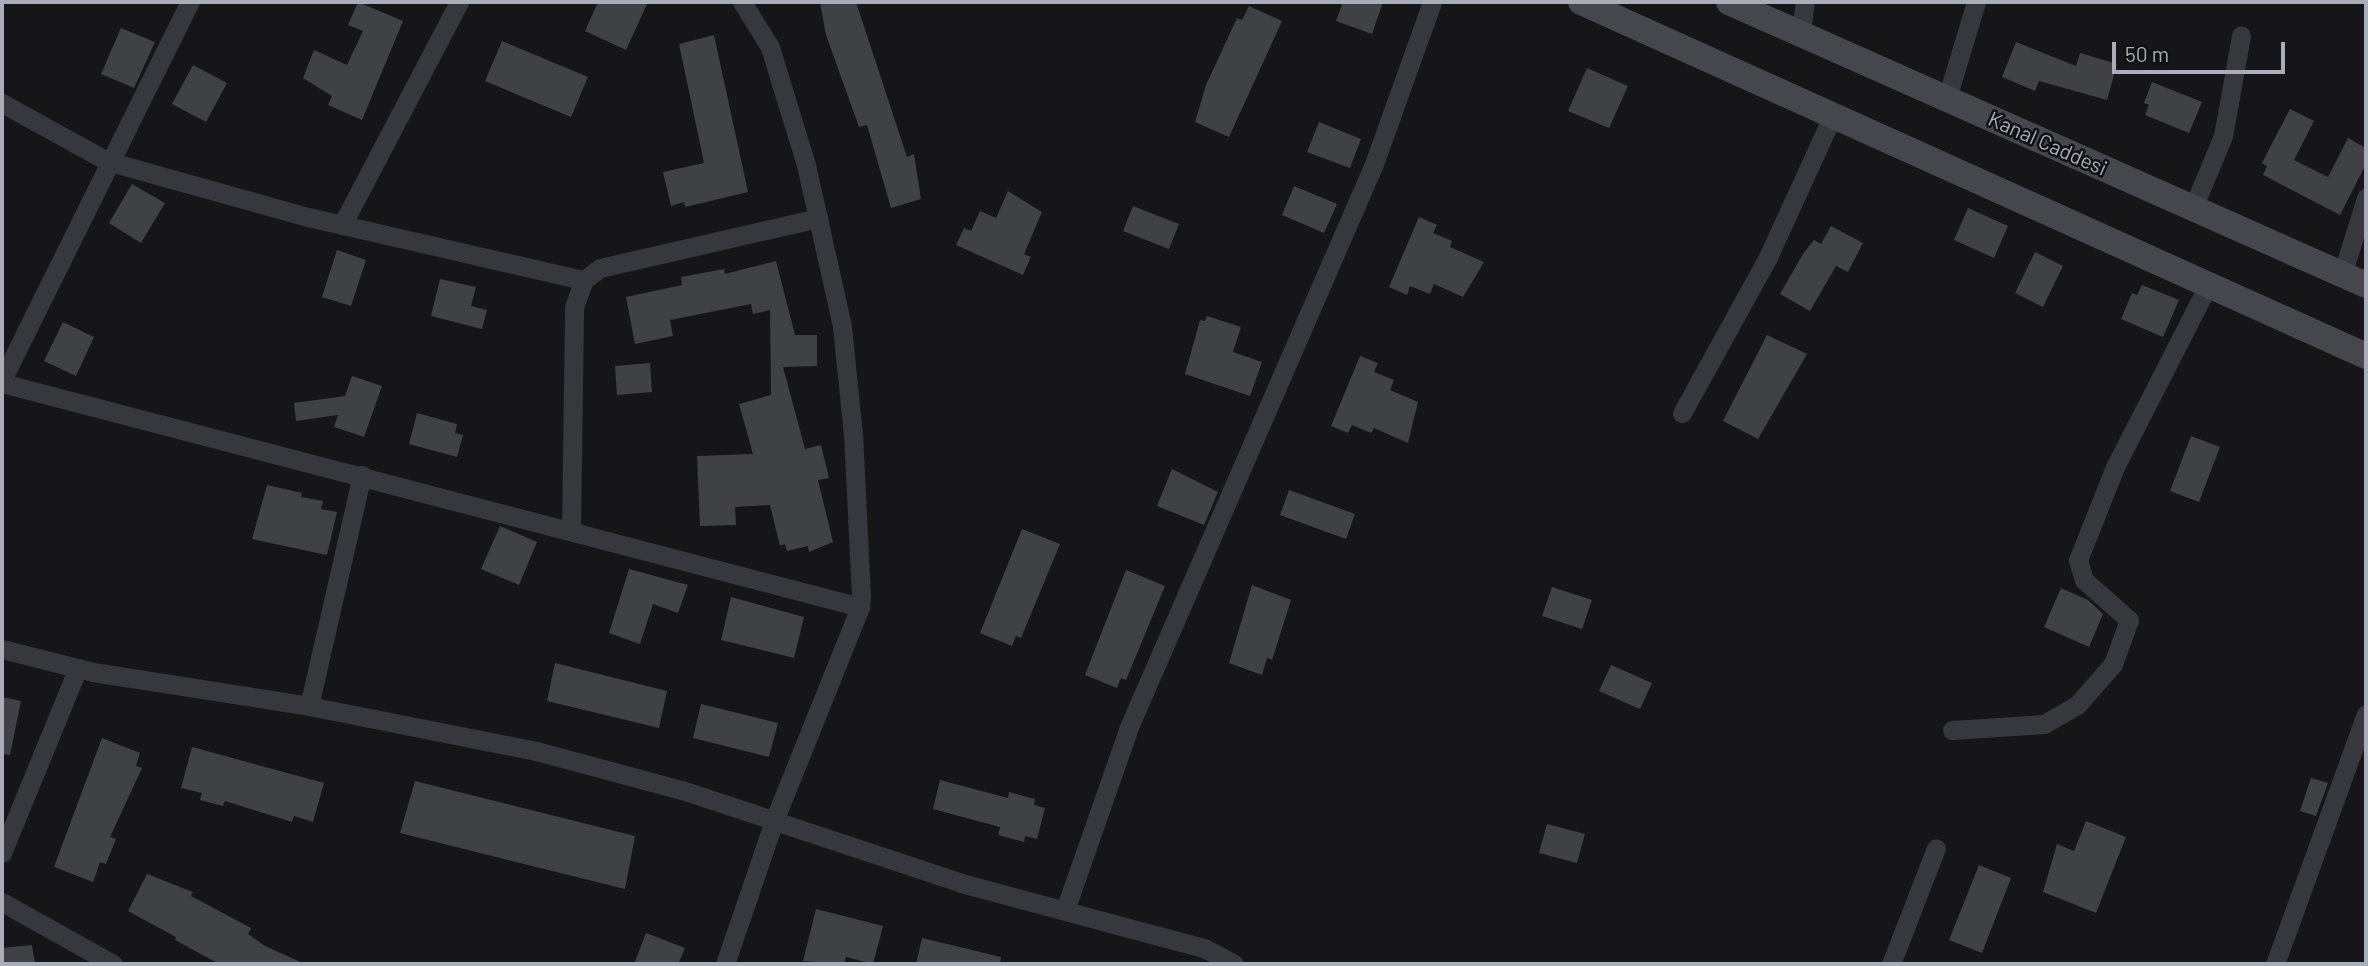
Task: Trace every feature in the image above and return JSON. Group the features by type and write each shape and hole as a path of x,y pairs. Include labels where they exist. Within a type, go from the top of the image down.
{"main road":[{"path":"1581,2 2366,356"},
{"name":"Kanal Caddesi","path":"1729,2 2354,280"}],"street":[{"path":"190,2 107,161 2,382 860,607"},
{"path":"342,225 459,2"},
{"path":"725,964 774,821 860,607 852,421 842,326 818,218 770,47 742,2"},
{"path":"1065,910 1129,727 1374,164 1432,2"},
{"path":"1801,33 1805,2"},
{"path":"1947,98 1976,2"},
{"path":"2193,208 2223,136 2241,36"},
{"path":"2,103 107,161 342,225 584,280"},
{"path":"1682,413 1768,257 1833,115"},
{"path":"2354,280 2366,198"},
{"path":"571,530 574,307 584,280 600,268 818,218"},
{"path":"1952,730 2044,724 2078,704 2113,664 2130,620 2084,580 2078,560 2115,467 2209,283"},
{"path":"309,706 362,475"},
{"path":"2,649 78,668 309,706 536,751 682,790 961,883 1204,948 1234,964"},
{"path":"2,853 78,668"},
{"path":"2275,964 2366,715"},
{"path":"1891,964 1936,848"},
{"path":"2,902 113,964"}],"building":[{"path":"358,2 403,21 362,120 328,105 332,96 303,78 314,50 347,65 363,31 348,25"},
{"path":"598,2 648,2 626,50 585,31"},
{"path":"820,2 856,2 907,157 914,154 921,199 891,208 867,125 859,127 826,35"},
{"path":"1343,2 1383,2 1372,34 1336,21"},
{"path":"1249,6 1282,21 1229,137 1195,122 1206,85 1237,18 1242,20"},
{"path":"121,28 155,42 134,88 101,74"},
{"path":"714,35 748,192 685,207 684,202 671,206 663,172 704,163 679,44"},
{"path":"502,41 588,77 571,117 485,81"},
{"path":"2016,42 2076,66 2080,53 2117,64 2107,100 2039,81 2035,91 2002,77"},
{"path":"193,65 227,83 206,122 172,104"},
{"path":"1587,68 1628,86 1609,128 1568,111"},
{"path":"2152,82 2202,102 2189,133 2145,115 2149,105 2144,103"},
{"path":"2290,109 2314,121 2294,160 2328,177 2348,138 2366,148 2366,164 2340,215 2263,175 2267,166 2262,163"},
{"path":"1319,122 1361,139 1350,168 1307,152"},
{"path":"132,184 165,203 141,243 109,223"},
{"path":"1294,186 1337,204 1324,233 1282,215"},
{"path":"1008,191 1042,212 1024,254 1031,257 1023,275 956,245 964,228 971,231 980,211 996,218"},
{"path":"1133,206 1179,224 1169,249 1123,231"},
{"path":"1968,208 2008,226 1994,258 1954,240"},
{"path":"1419,217 1437,225 1433,233 1452,241 1450,247 1484,262 1463,297 1434,284 1430,294 1410,286 1407,295 1389,287"},
{"path":"1831,226 1863,243 1848,272 1836,266 1810,311 1780,294 1803,254 1814,240 1821,244"},
{"path":"337,250 366,260 351,306 322,297"},
{"path":"2035,252 2063,266 2043,307 2015,293"},
{"path":"776,261 795,335 817,335 817,366 783,367 805,449 821,445 829,478 818,480 833,542 809,552 808,546 787,551 785,544 780,546 770,505 735,507 736,525 700,526 697,456 753,454 739,404 771,395 770,310 753,314 751,304 670,320 673,336 635,344 626,297 682,285 681,277 724,269 725,274"},
{"path":"440,279 476,287 471,306 487,310 482,329 431,316"},
{"path":"2142,285 2179,300 2163,337 2121,319 2132,293 2137,295"},
{"path":"1207,316 1241,327 1233,352 1262,362 1250,396 1185,374 1200,320 1205,321"},
{"path":"63,322 94,337 76,376 44,361"},
{"path":"1767,335 1807,354 1758,439 1723,421"},
{"path":"1360,356 1378,363 1374,372 1394,380 1390,390 1418,402 1408,443 1374,428 1371,433 1352,425 1348,433 1331,426"},
{"path":"650,363 652,392 617,395 615,366"},
{"path":"352,376 382,386 364,437 334,427 338,415 296,421 294,403 345,396"},
{"path":"417,413 457,424 455,433 463,435 457,457 409,444"},
{"path":"2191,436 2220,447 2199,502 2170,491"},
{"path":"1172,469 1218,492 1204,525 1157,506"},
{"path":"267,485 302,493 301,497 323,501 321,509 337,512 327,555 252,539"},
{"path":"1289,490 1355,514 1346,539 1280,515"},
{"path":"500,526 537,542 519,585 481,569"},
{"path":"1022,529 1060,544 1021,638 1016,636 1012,646 980,633"},
{"path":"629,569 688,585 678,613 653,604 640,644 609,633"},
{"path":"1126,570 1165,586 1126,680 1121,678 1117,688 1085,675"},
{"path":"1252,585 1291,600 1272,660 1267,658 1262,675 1229,663"},
{"path":"1552,587 1592,600 1582,629 1542,616"},
{"path":"2061,588 2088,600 2103,614 2089,647 2044,627"},
{"path":"731,597 804,617 794,658 721,640"},
{"path":"555,663 667,691 659,728 547,701"},
{"path":"1611,665 1652,683 1640,709 1599,691"},
{"path":"2,697 21,701 10,755 2,754"},
{"path":"701,704 778,723 769,757 693,738"},
{"path":"102,738 140,753 136,766 142,768 110,837 116,839 106,864 100,862 93,882 54,867"},
{"path":"192,747 324,783 313,822 294,816 292,822 225,801 223,806 200,800 202,793 181,788"},
{"path":"2311,778 2328,783 2316,816 2300,811"},
{"path":"940,780 1008,798 1009,792 1035,799 1034,805 1045,808 1037,839 1025,836 1024,842 998,835 1000,827 933,809"},
{"path":"415,781 635,836 625,889 400,833"},
{"path":"2086,821 2126,837 2096,913 2043,892 2057,844 2074,851"},
{"path":"1547,824 1585,834 1577,863 1539,853"},
{"path":"1979,865 2011,878 1982,953 1949,940"},
{"path":"147,874 193,892 191,896 251,928 248,934 265,946 305,964 219,964 175,940 176,937 128,911"},
{"path":"816,909 883,926 873,964 846,957 844,964 803,961"},
{"path":"646,933 685,948 678,964 634,964"},
{"path":"922,938 1001,957 1000,964 916,964"},
{"path":"32,945 35,964 2,964 2,948"}]}
